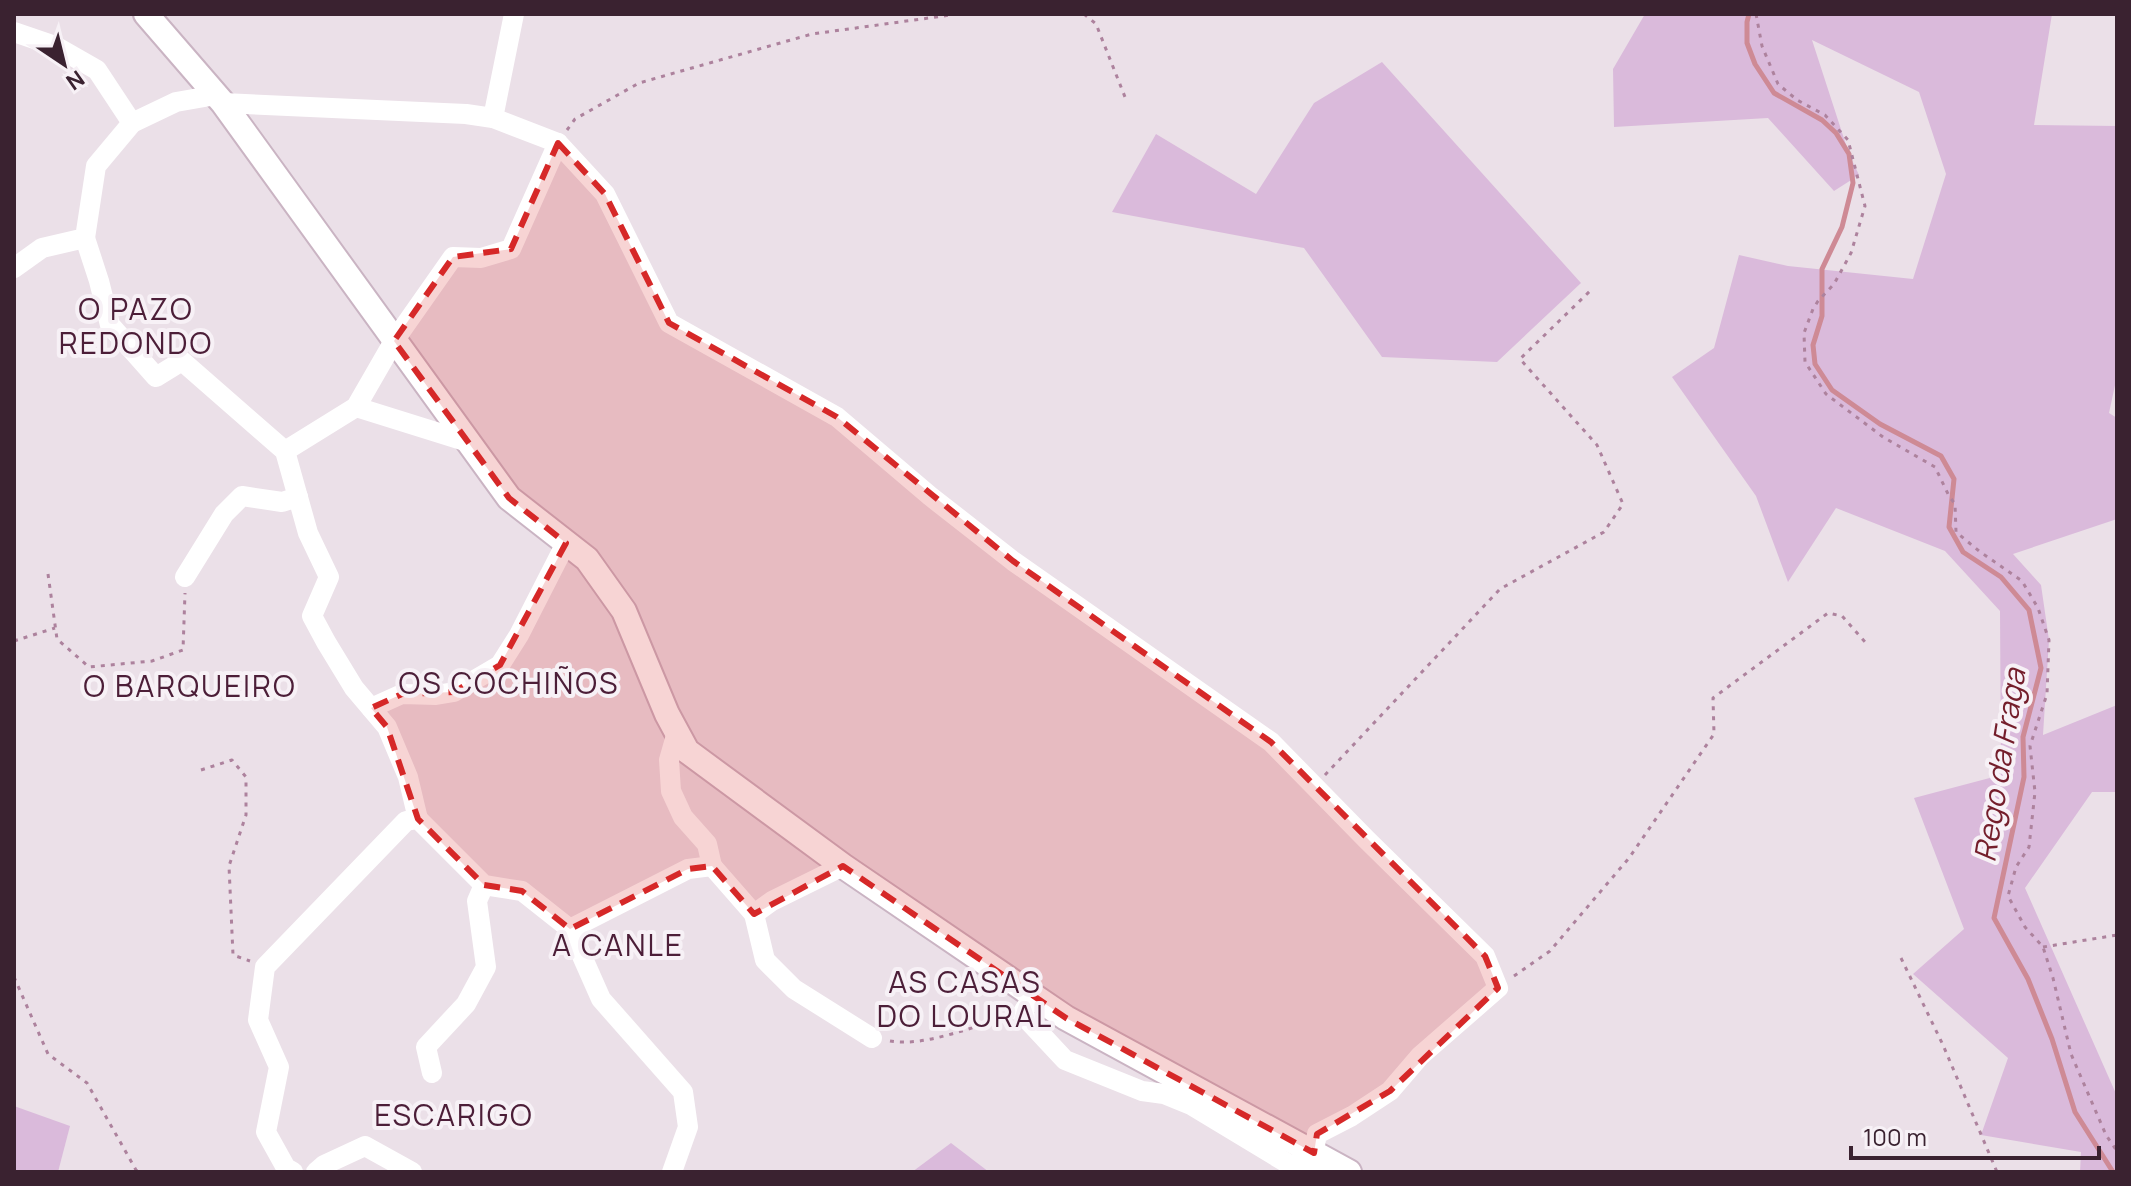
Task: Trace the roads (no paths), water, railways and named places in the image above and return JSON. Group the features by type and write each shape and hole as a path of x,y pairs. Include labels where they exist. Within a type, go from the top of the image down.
{"street":[{"path":"146,14 220,99 509,498 587,559 624,611 667,714 687,751 1028,1005 1066,1018 1312,1162 1349,1172"},
{"path":"493,118 514,14"},
{"path":"14,32 55,46 97,70 132,123"},
{"path":"672,1172 688,1127 683,1092 601,999 570,929 522,891 484,885 418,819 408,777 387,727 354,688 312,616 329,577 308,533 285,451 182,361 156,377 110,325 85,238 96,166 132,123 176,102 220,99 466,114 493,118 558,143 605,194 669,323 837,417 1013,561 1271,742 1485,956 1498,988 1420,1056 1390,1091 1317,1134 1312,1162"},
{"path":"285,451 356,407 394,341 453,257 481,258 511,249 558,143"},
{"path":"14,268 42,248 85,238"},
{"path":"356,407 468,442"},
{"path":"185,577 224,514 242,496 282,502 298,497"},
{"path":"371,708 402,694 454,692 500,665 519,635 566,543"},
{"path":"677,732 669,760 671,791 683,817 707,844 712,866 754,914 765,960 794,989 872,1038"},
{"path":"288,1171 266,1132 279,1067 258,1020 265,967 406,821 418,819"},
{"path":"570,929 688,869 712,866"},
{"path":"754,914 772,901 843,866"},
{"path":"432,1073 426,1047 466,1004 486,967 477,901 484,885"},
{"path":"1028,1005 1065,1060 1142,1091 1164,1094 1191,1105 1292,1166 1312,1162"},
{"path":"316,1172 324,1165 365,1146 412,1172"}],"waterway":[{"name":"Rego da Fraga","path":"1749,14 1747,43 1755,64 1774,93 1822,120 1836,133 1849,154 1853,183 1842,227 1822,269 1822,316 1813,345 1815,364 1832,390 1880,424 1941,456 1954,479 1949,527 1963,552 2001,577 2029,610 2041,668 2023,737 2024,777 1994,918 2028,979 2052,1039 2075,1112 2113,1172"}],"district":[{"name":"O PAZO REDONDO","path":"136,325"},
{"name":"OS COCHIÑOS","path":"509,682"},
{"name":"O BARQUEIRO","path":"190,685"},
{"name":"A CANLE","path":"618,944"},
{"name":"AS CASAS DO LOURAL","path":"965,998"},
{"name":"ESCARIGO","path":"454,1114"}]}
